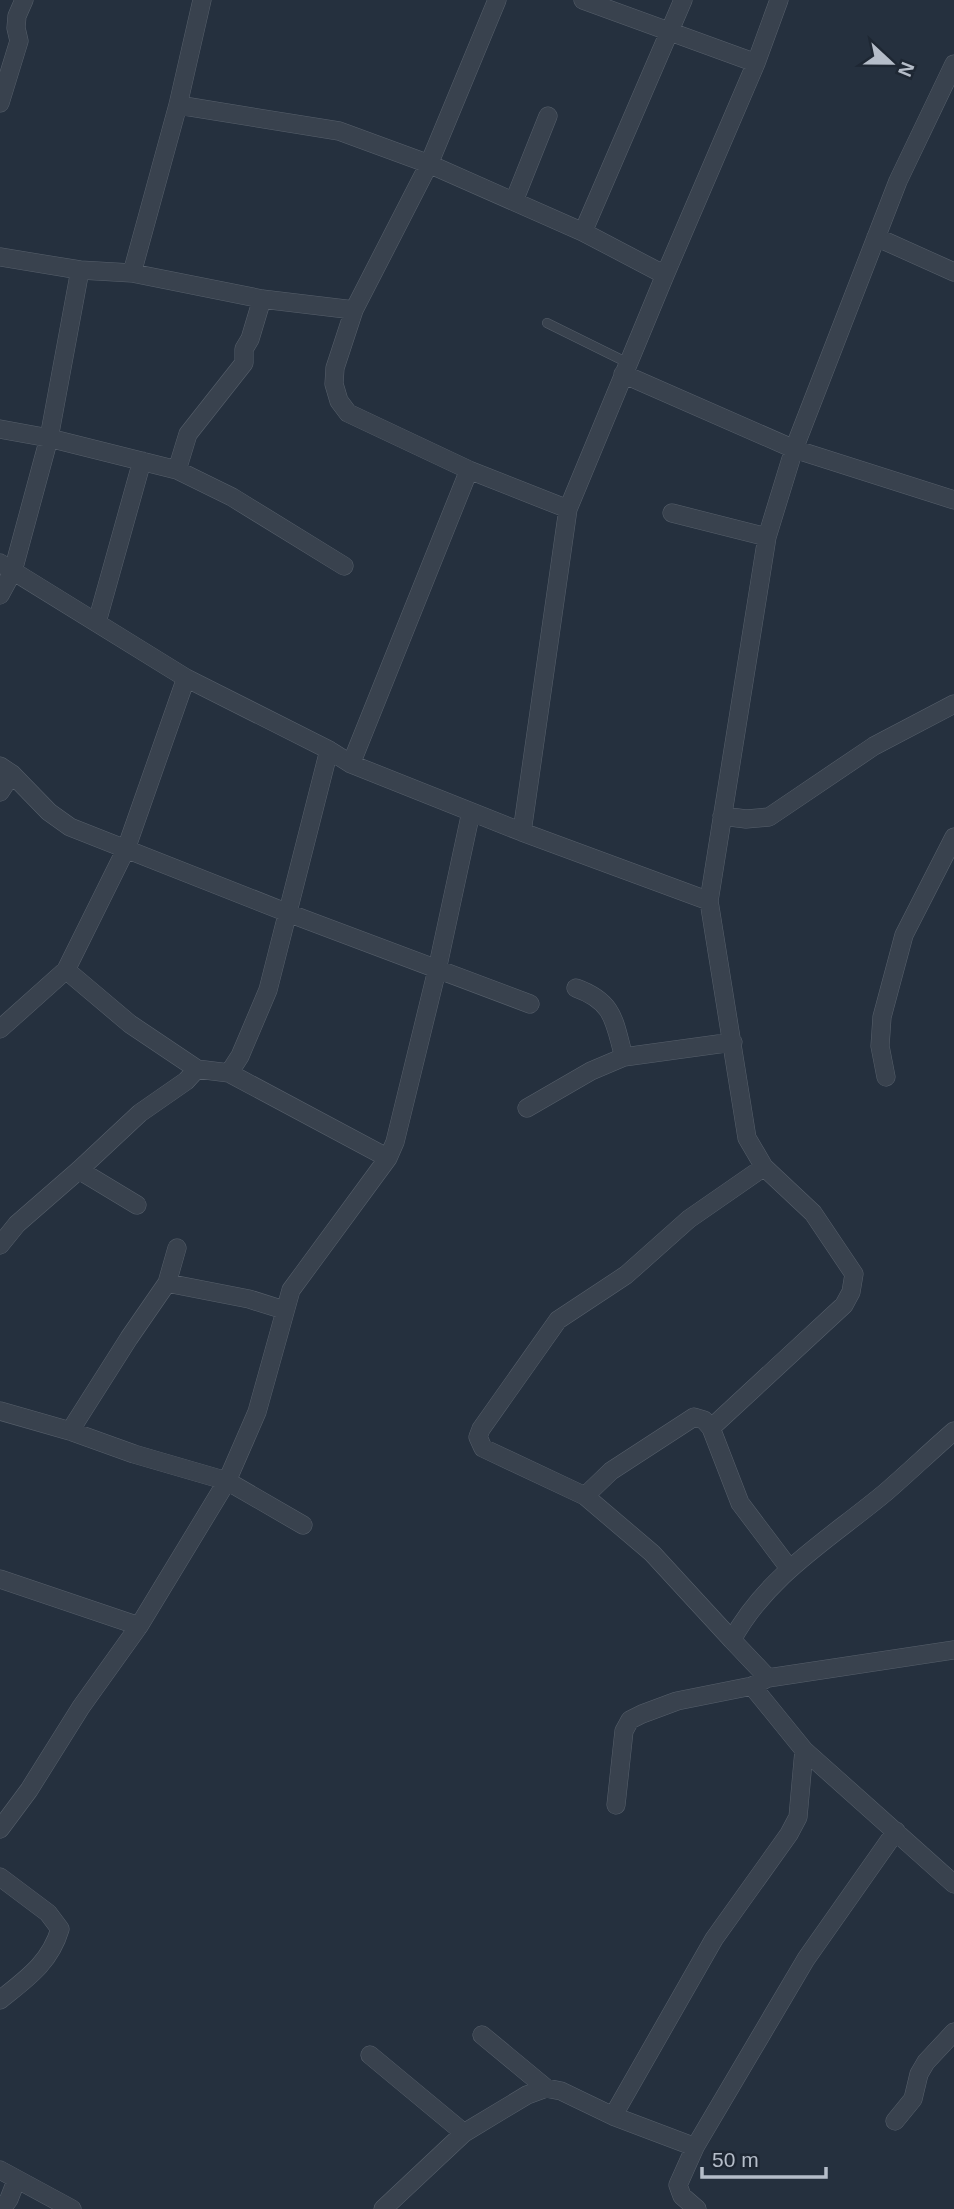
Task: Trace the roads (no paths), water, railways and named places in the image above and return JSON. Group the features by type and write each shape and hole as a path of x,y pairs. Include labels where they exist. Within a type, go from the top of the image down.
{"street":[{"path":"0,103 19,41 17,16 24,0"},
{"path":"132,273 178,105 202,0"},
{"path":"497,0 429,164 354,310 335,368 334,384 339,401 348,413 469,470 568,509"},
{"path":"586,0 756,63"},
{"path":"583,232 683,0"},
{"path":"522,832 568,509 756,63 779,0"},
{"path":"711,1428 844,1305 851,1292 855,1273 813,1213 764,1167 747,1138 709,901 767,537 794,449 898,181 954,64"},
{"path":"178,105 326,127 429,164 514,201 583,232 665,275"},
{"path":"514,201 548,116"},
{"path":"876,237 954,272"},
{"path":"0,257 80,270 132,273 262,299 354,310"},
{"path":"0,595 49,438 80,270"},
{"path":"177,470 188,434 244,363 244,348 250,339 262,299"},
{"path":"626,369 794,449 954,500"},
{"path":"0,429 49,438 177,470 232,496 344,566"},
{"path":"97,622 142,461"},
{"path":"351,764 469,470"},
{"path":"672,513 767,537"},
{"path":"7,568 186,678 329,750 351,764 522,832 709,901"},
{"path":"0,1029 66,970 126,849 186,678"},
{"path":"722,816 769,817 874,746 954,704"},
{"path":"229,1073 240,1056 268,990 329,750"},
{"path":"0,792 6,770 49,812 70,827 530,1004"},
{"path":"0,1829 139,1626 228,1482 257,1412 284,1310 298,1278 388,1158 395,1142 437,970 471,812"},
{"path":"886,1077 880,1045 882,1017 904,935 954,837"},
{"path":"66,970 130,1024 197,1069 229,1073 388,1158"},
{"path":"576,988 600,1000 612,1014 624,1057"},
{"path":"527,1108 598,1067 624,1057 733,1042"},
{"path":"0,1245 17,1224 140,1113 186,1081 197,1069"},
{"path":"764,1167 689,1219 626,1275 558,1320 478,1437 483,1448 585,1496 652,1553 732,1640 804,1750 954,1884"},
{"path":"79,1170 137,1205"},
{"path":"70,1431 167,1283 177,1248"},
{"path":"167,1283 249,1299 284,1310"},
{"path":"0,1411 228,1482 303,1525"},
{"path":"585,1496 611,1471 694,1417 704,1420 711,1428 740,1503 789,1568"},
{"path":"732,1640 741,1623 789,1568 885,1493 954,1431"},
{"path":"0,1579 139,1626"},
{"path":"616,1805 624,1731 630,1720 677,1701 760,1682 951,1655"},
{"path":"613,2116 714,1939 789,1834 798,1817 804,1750"},
{"path":"697,2209 682,2196 678,2185 695,2147 806,1959 896,1831"},
{"path":"0,1877 48,1913 60,1929 56,1944 38,1970 0,2000"},
{"path":"895,2121 913,2099 919,2074 926,2062 954,2032"},
{"path":"482,2035 546,2088 561,2091 613,2116 695,2147"},
{"path":"370,2055 464,2133"},
{"path":"383,2209 464,2133 527,2095 546,2088"},
{"path":"0,2170 72,2209"},
{"path":"2,2209 16,2181"}],"lane":[{"path":"547,323 626,369"}]}
